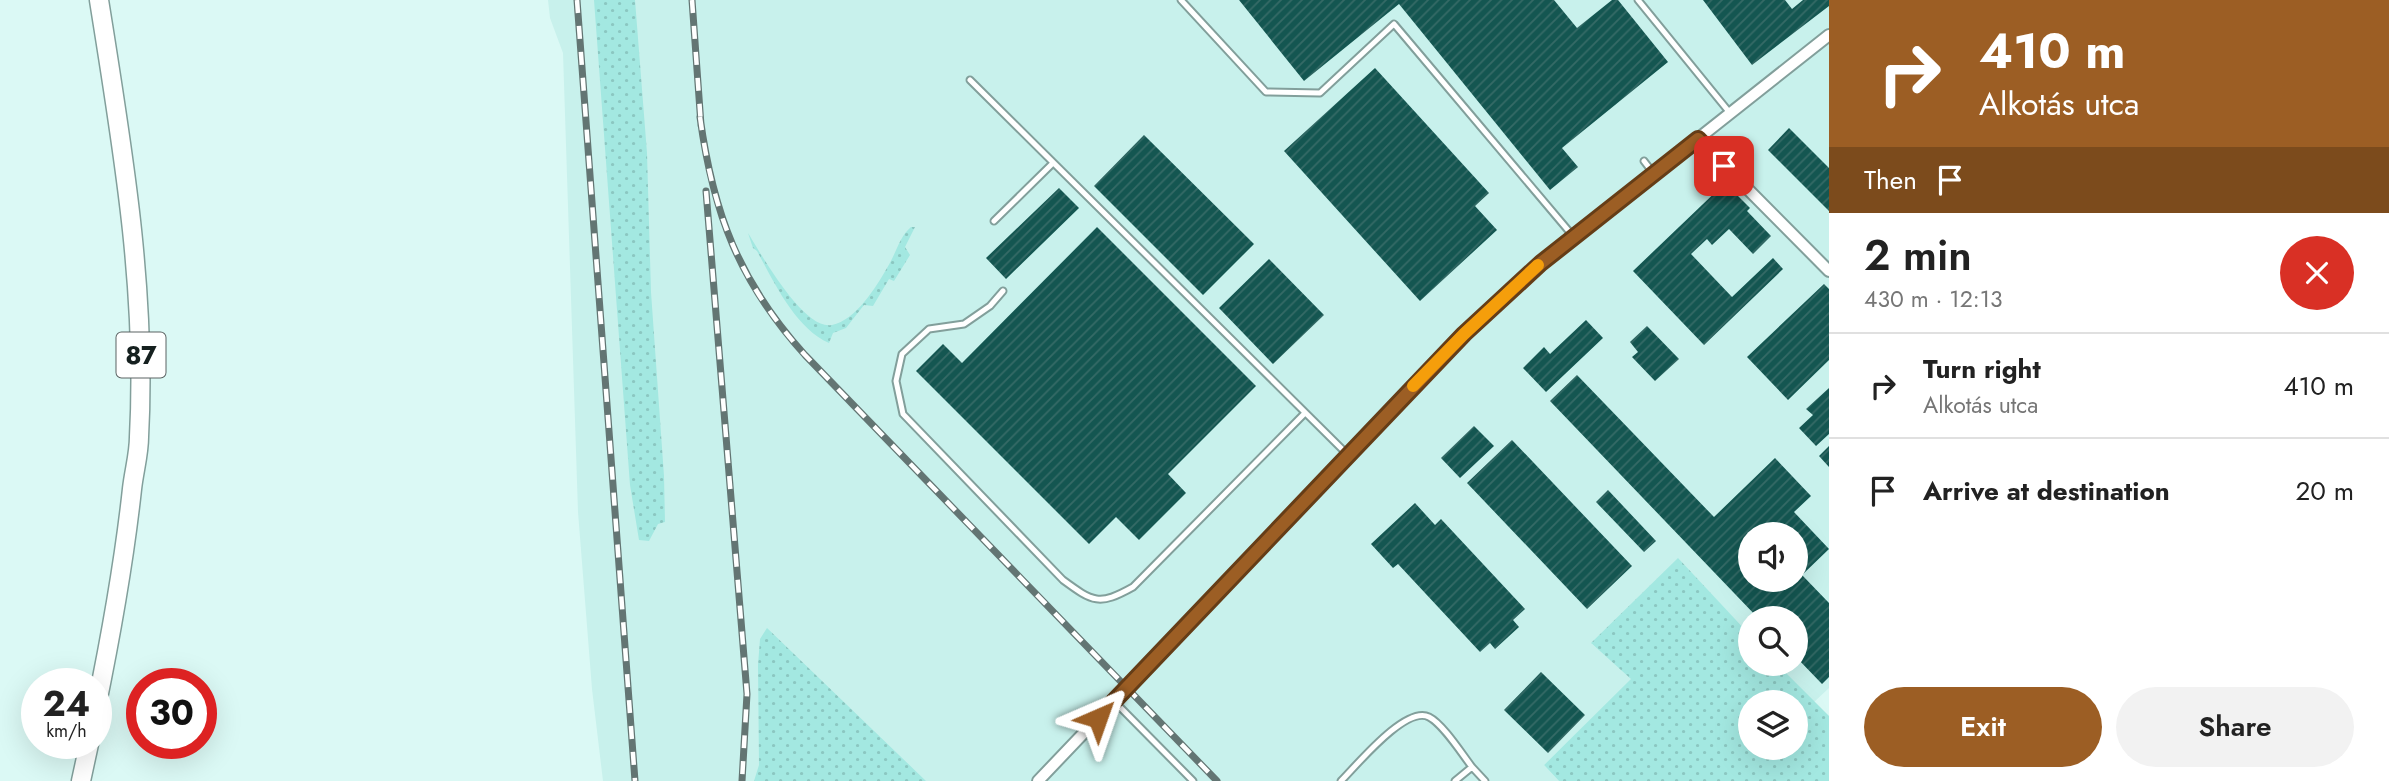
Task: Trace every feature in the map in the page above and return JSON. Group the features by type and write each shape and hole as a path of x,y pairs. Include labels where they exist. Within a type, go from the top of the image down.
{"main road":[{"name":"87","path":"99,0 133,225 140,308 141,366 138,461 117,604 104,668"},
{"path":"81,781 86,759"}],"street":[{"path":"1038,781 1472,326 1574,236 1829,35"},
{"path":"1698,139 1829,271"}],"lane":[{"path":"1181,0 1266,92 1320,93 1394,24 1574,236"},
{"path":"1638,0 1730,113"},
{"path":"1684,72 1692,66"},
{"path":"970,80 1348,456"},
{"path":"1700,92 1707,86"},
{"path":"1644,161 1654,174"},
{"path":"994,221 1053,163"},
{"path":"1003,291 990,306 964,324 929,329 902,354 896,381 903,414 1063,580 1087,598 1112,599 1133,587 1305,413"},
{"path":"1114,701 1193,781"},
{"path":"1341,781 1402,721 1420,715 1429,716 1436,722 1485,781"},
{"path":"1455,781 1472,767"}],"shaded area":[{"path":"548,0 1829,0 1829,688 1813,703 1808,698 1808,690 1801,690 1788,676 1808,676 1808,606 1738,606 1738,622 1678,559 1592,644 1632,679 1544,765 1559,781 603,781 592,689 578,512 563,53 550,18"},
{"path":"594,0 635,0 647,153 651,292 664,476 665,522 658,524 649,541 639,540 630,485"},
{"path":"911,227 915,227 905,247 910,255 894,281 889,279 873,306 864,305 846,328 833,333 829,343 806,327 787,303 753,248 748,233 784,289 797,304 821,324 832,325 849,317 864,302"},
{"path":"1678,558 1738,622 1738,676 1789,676 1803,690 1738,690 1738,760 1808,760 1808,695 1829,716 1829,781 1559,781 1544,765 1631,679 1591,643"},
{"path":"767,628 926,781 754,781 759,765 760,639"}],"building":[{"path":"1239,0 1554,0 1577,28 1612,0 1618,0 1668,62 1562,148 1578,167 1550,190 1399,4 1304,81"},
{"path":"1703,0 1785,0 1792,9 1803,0 1829,0 1829,6 1752,65"},
{"path":"1375,68 1489,193 1475,206 1497,230 1420,301 1284,151"},
{"path":"1789,128 1829,168 1829,211 1768,150"},
{"path":"1144,135 1254,244 1203,295 1094,186"},
{"path":"1725,183 1750,208 1747,211 1771,236 1753,254 1729,229 1712,245 1707,239 1691,254 1732,297 1773,258 1783,269 1704,345 1633,271"},
{"path":"1059,188 1079,208 1006,279 986,258"},
{"path":"1097,227 1256,386 1168,474 1186,493 1139,540 1116,517 1089,544 916,371 943,344 962,363"},
{"path":"1269,259 1324,315 1273,364 1219,308"},
{"path":"1824,284 1829,289 1829,360 1788,400 1747,357"},
{"path":"1586,320 1603,338 1546,392 1523,368 1544,347 1550,354"},
{"path":"1647,326 1679,359 1655,381 1632,357 1638,352 1630,342"},
{"path":"1577,375 1714,517 1775,458 1811,496 1794,512 1803,522 1738,522 1738,592 1808,592 1808,581 1829,603 1829,677 1822,684 1808,669 1808,606 1746,606 1550,401"},
{"path":"1829,388 1829,434 1816,446 1799,428 1813,415 1806,409"},
{"path":"1474,426 1494,446 1460,478 1441,458"},
{"path":"1512,440 1632,566 1587,609 1467,483"},
{"path":"1829,446 1829,467 1819,456"},
{"path":"1608,490 1656,541 1644,552 1596,502"},
{"path":"1415,503 1435,525 1441,519 1525,609 1513,620 1519,627 1495,649 1490,643 1480,652 1398,564 1393,568 1371,544"},
{"path":"1808,527 1829,549 1808,569"},
{"path":"1541,672 1585,715 1548,753 1504,710"}],"railway":[{"path":"577,0 635,781"},
{"path":"692,0 701,125"},
{"path":"700,117 713,184 733,245 746,273 782,328 805,355 1217,781"},
{"path":"706,191 747,694 742,781"}],"slow traffic":[{"path":"1413,386 1538,265"}],"route":[{"path":"1098,718 1464,334 1541,263 1698,139 1724,166"}]}
